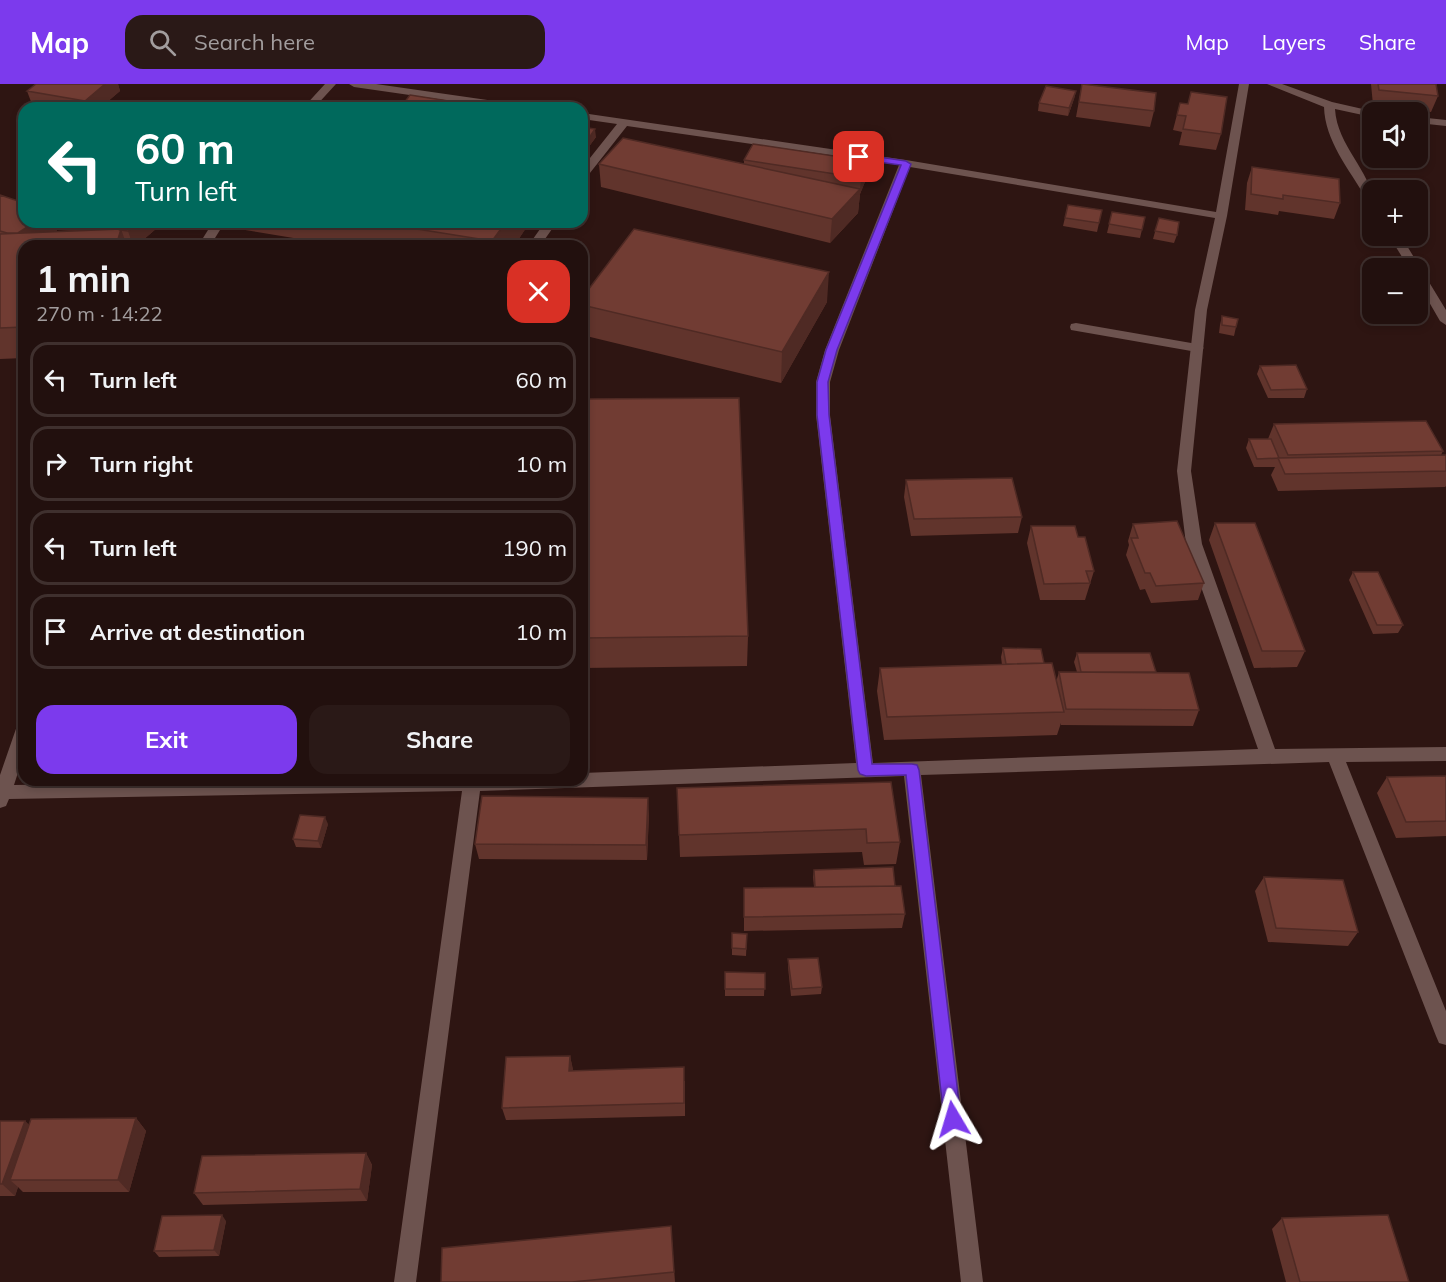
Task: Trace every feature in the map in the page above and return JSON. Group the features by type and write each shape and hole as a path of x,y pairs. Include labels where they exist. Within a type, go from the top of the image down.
{"street":[{"path":"314,102 331,84"},
{"path":"354,84 481,102"},
{"path":"1244,84 1221,216 1201,310 1184,471 1194,544 1269,756"},
{"path":"1272,84 1329,105 1362,112"},
{"path":"1329,105 1328,116 1332,132 1362,182"},
{"path":"588,117 906,164 1221,216"},
{"path":"1428,121 1446,123"},
{"path":"588,168 624,122"},
{"path":"866,770 823,415 823,382 832,350 906,164"},
{"path":"1428,290 1446,321"},
{"path":"1076,327 1197,348"},
{"path":"18,745 1,795 311,786"},
{"path":"588,780 1269,756 1446,754"},
{"path":"1335,755 1446,1036"},
{"path":"912,770 972,1282"},
{"path":"405,1282 472,786"}],"building":[{"path":"36,84 105,84 85,101 27,91"},
{"path":"1082,84 1156,93 1154,111 1079,102"},
{"path":"1378,84 1436,84 1438,96 1379,90"},
{"path":"1046,86 1076,91 1069,108 1039,103"},
{"path":"1191,92 1227,97 1221,134 1183,129 1186,116 1177,115 1180,103 1188,104"},
{"path":"410,95 455,102 405,102"},
{"path":"588,128 595,129 588,140"},
{"path":"623,138 860,189 832,219 599,164"},
{"path":"753,144 868,161 861,178 744,160"},
{"path":"1252,167 1339,179 1340,203 1283,195 1283,199 1251,194"},
{"path":"0,195 18,201 18,228 26,228 18,233 0,231"},
{"path":"1068,205 1102,210 1099,223 1065,218"},
{"path":"1112,212 1145,217 1142,230 1109,224"},
{"path":"1159,218 1179,222 1177,235 1155,231"},
{"path":"112,228 132,228 128,231"},
{"path":"411,228 502,228 493,240"},
{"path":"121,229 118,240 18,240 18,327 0,328 0,234"},
{"path":"634,229 829,272 782,352 588,306 588,290"},
{"path":"1222,316 1238,319 1236,327 1222,325"},
{"path":"1296,365 1307,389 1271,390 1260,366"},
{"path":"739,398 748,636 588,638 588,399"},
{"path":"1426,421 1443,451 1288,455 1274,424"},
{"path":"1249,439 1271,439 1279,458 1257,459"},
{"path":"1446,455 1446,471 1285,474 1278,458"},
{"path":"1012,478 1022,517 914,519 906,480"},
{"path":"1177,521 1204,583 1156,586 1150,573 1145,573 1131,538 1138,538 1133,524"},
{"path":"1215,523 1255,523 1305,651 1262,651"},
{"path":"1031,526 1075,526 1078,537 1085,537 1094,571 1086,571 1090,583 1044,584"},
{"path":"1353,572 1378,572 1403,625 1377,625"},
{"path":"1003,648 1041,649 1044,663 1006,664"},
{"path":"1077,653 1150,653 1156,672 1081,672"},
{"path":"1052,663 1064,712 887,717 880,668"},
{"path":"1059,672 1189,673 1199,710 1066,709"},
{"path":"1446,776 1446,821 1406,822 1387,777"},
{"path":"891,782 900,842 867,843 866,829 679,835 677,788"},
{"path":"482,796 648,798 646,845 475,844"},
{"path":"300,815 325,817 318,841 293,839"},
{"path":"893,867 895,886 815,887 814,870"},
{"path":"1264,877 1343,880 1358,932 1276,928"},
{"path":"901,886 905,914 744,917 744,888"},
{"path":"732,933 747,934 746,949 732,948"},
{"path":"818,958 822,987 792,989 788,959"},
{"path":"725,972 765,973 765,989 725,989"},
{"path":"570,1056 569,1071 684,1067 684,1103 502,1108 506,1057"},
{"path":"136,1118 118,1180 10,1180 31,1119"},
{"path":"0,1121 25,1121 2,1184 0,1184"},
{"path":"366,1153 360,1189 194,1193 202,1156"},
{"path":"222,1215 214,1250 154,1251 162,1216"},
{"path":"1388,1215 1409,1282 1300,1282 1282,1218"},
{"path":"671,1226 674,1272 572,1282 441,1282 442,1248"}],"route":[{"path":"859,157 906,164 832,350 823,382 823,415 866,770 912,770 953,1119"}]}
